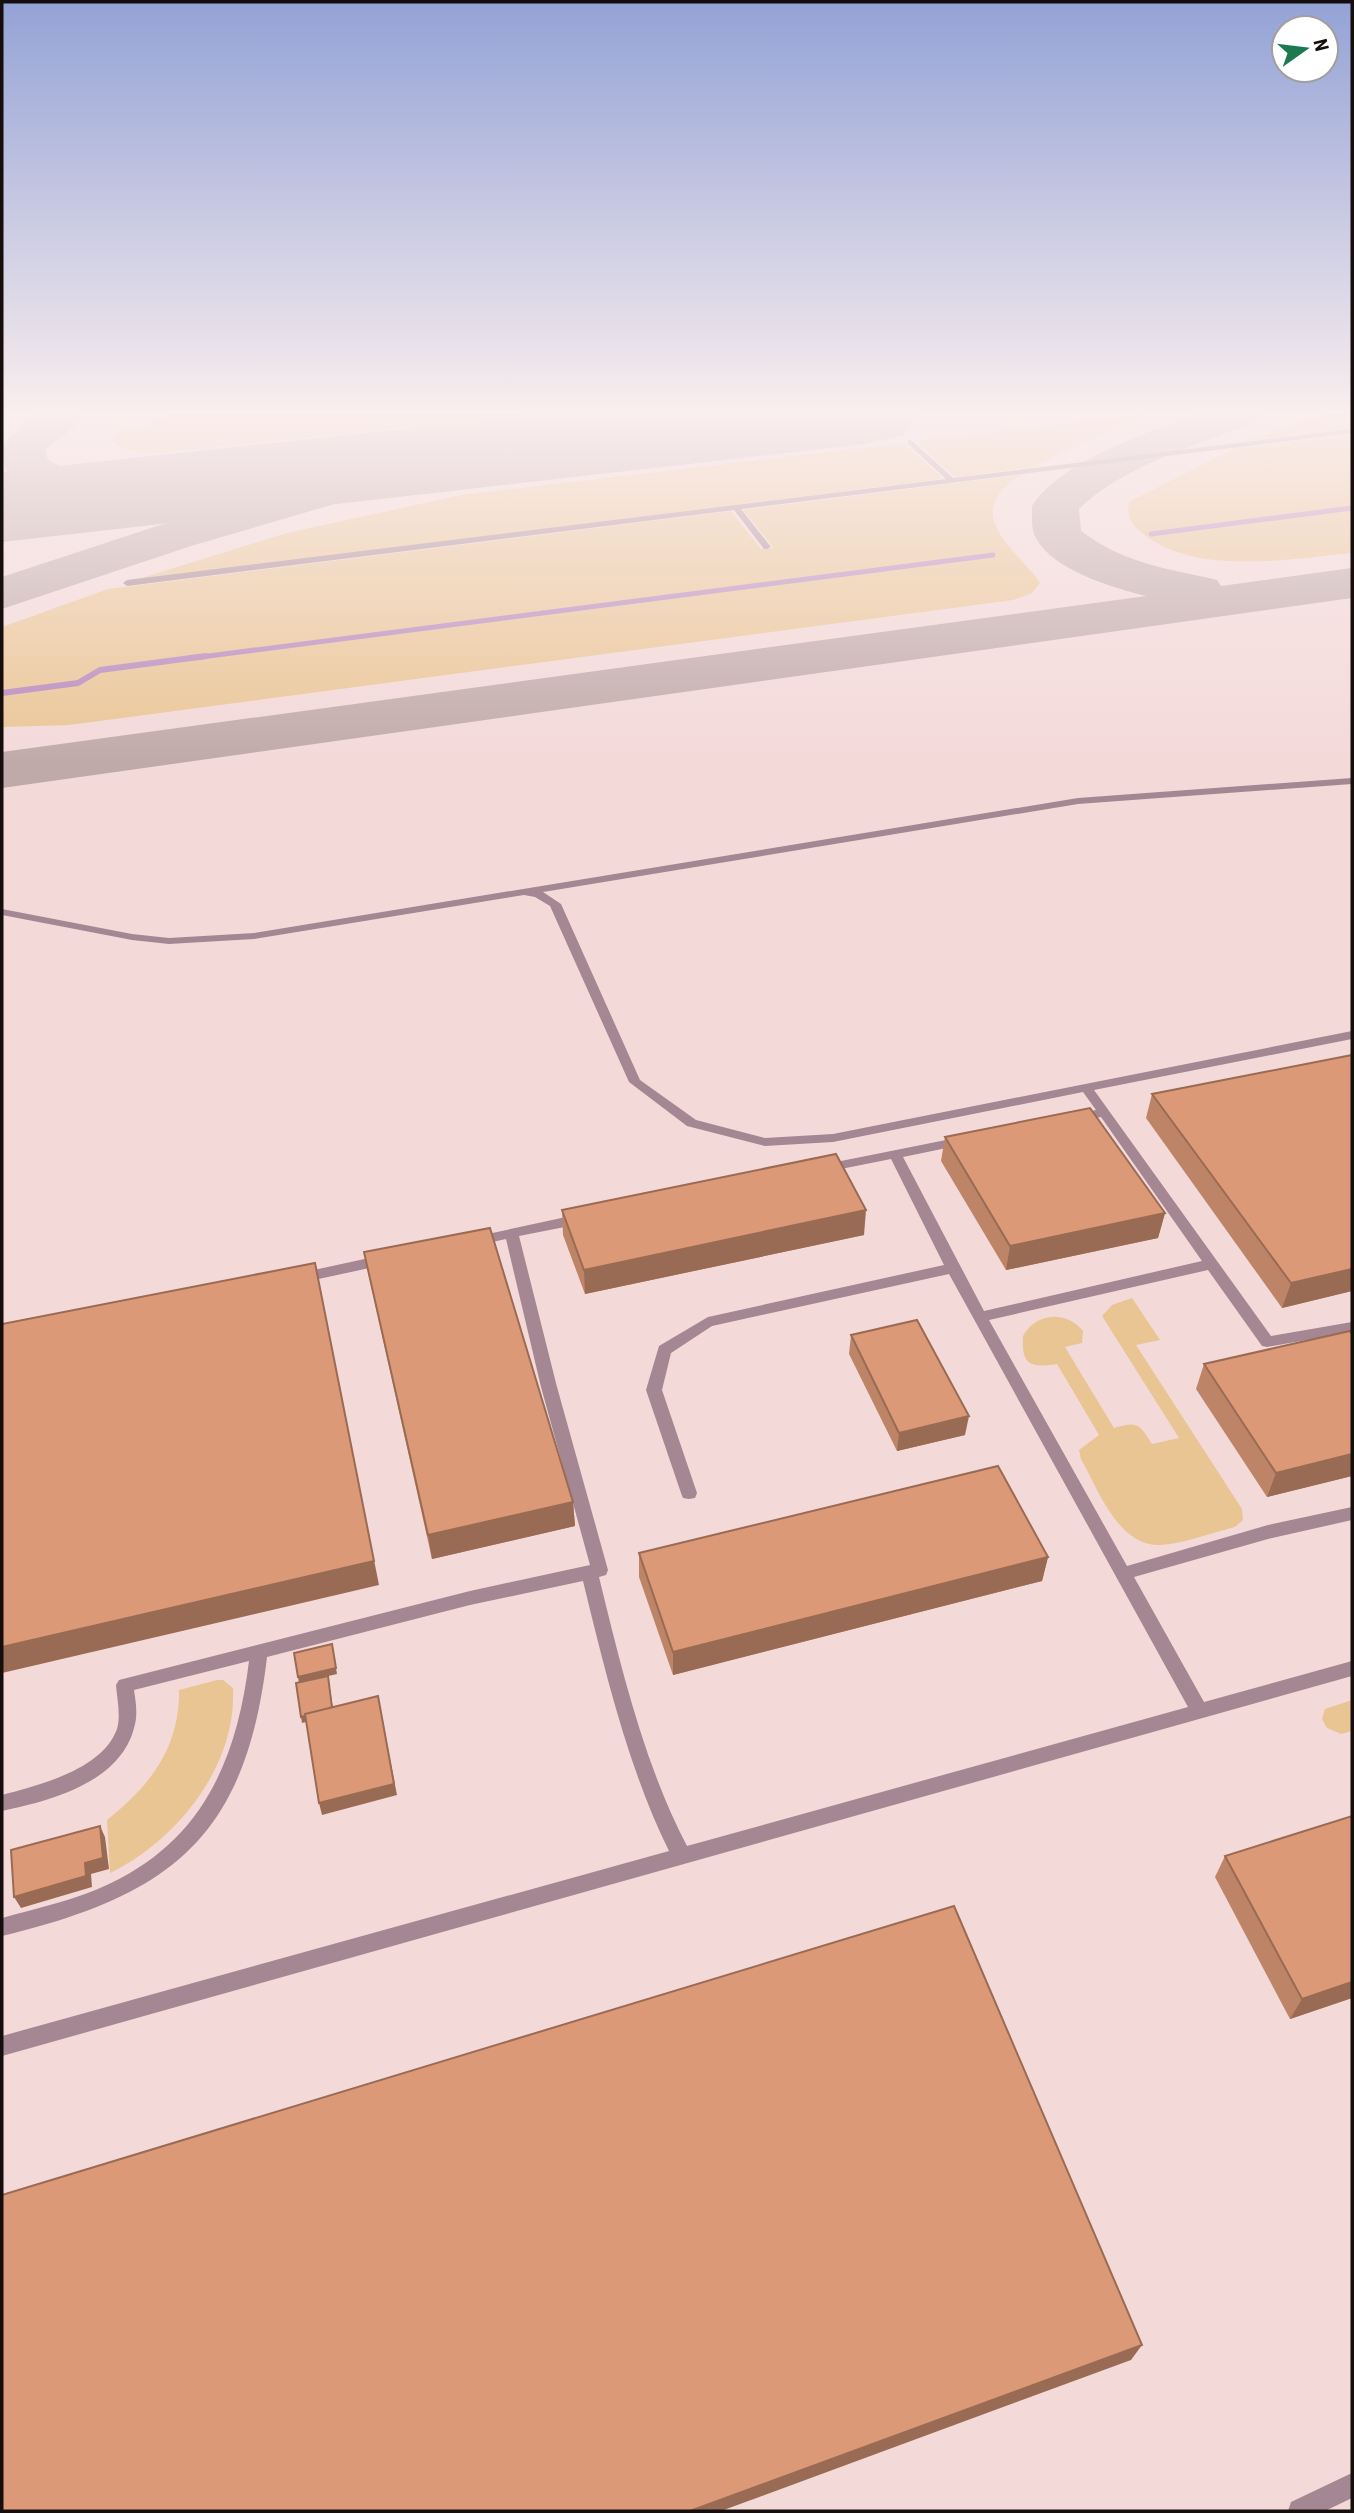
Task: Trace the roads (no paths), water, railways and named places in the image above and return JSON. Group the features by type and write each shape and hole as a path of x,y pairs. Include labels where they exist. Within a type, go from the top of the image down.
{"lane":[{"path":"127,583 563,529"},
{"path":"753,529 767,547"},
{"path":"2,912 132,937 213,940 254,936 1078,801 1352,781"},
{"path":"522,892 538,894 555,904 635,1082 692,1123 765,1142 833,1138 1352,1035"},
{"path":"1086,1088 1267,1342 1352,1327"},
{"path":"1065,1120 1104,1112"},
{"path":"816,1170 974,1138"},
{"path":"895,1154 953,1268 1200,1711"},
{"path":"457,1245 590,1217"},
{"path":"2,1803 57,1789 106,1759 125,1733 125,1685 470,1598 600,1570 549,1387 511,1233"},
{"path":"282,1282 403,1256"},
{"path":"980,1317 1211,1264"},
{"path":"689,1493 653,1390 664,1350 708,1322 953,1268"},
{"path":"1122,1573 1268,1532 1352,1513"},
{"path":"589,1572 611,1661 658,1809 682,1856"},
{"path":"2,1927 81,1905 130,1884 164,1862 192,1837 233,1771 252,1713 259,1652"},
{"path":"2,2046 1352,1669"},
{"path":"1300,2511 1352,2485"}],"waterway":[{"path":"1151,534 1188,529"},
{"path":"193,658 993,555"},
{"path":"2,693 78,683 100,670 206,656"}]}
